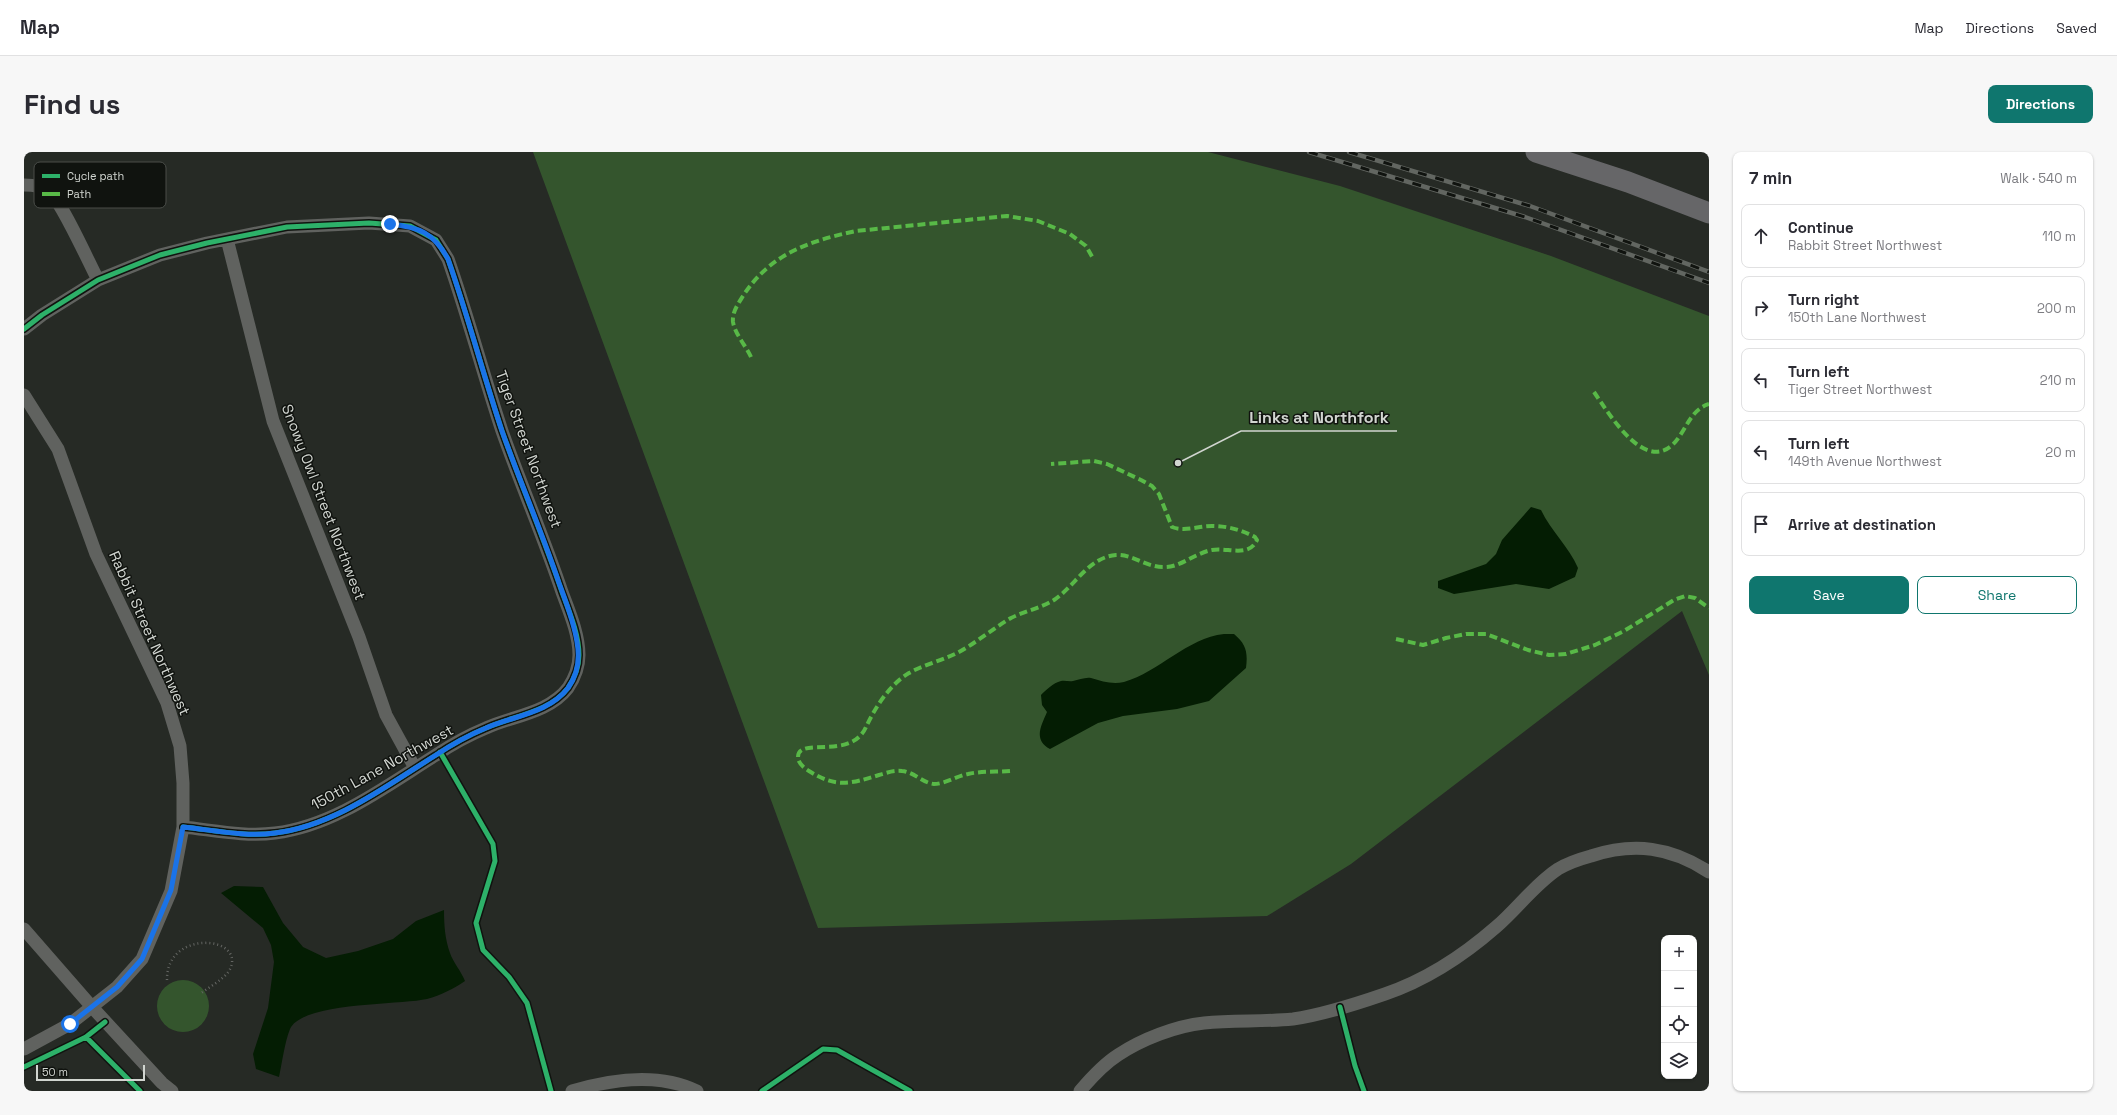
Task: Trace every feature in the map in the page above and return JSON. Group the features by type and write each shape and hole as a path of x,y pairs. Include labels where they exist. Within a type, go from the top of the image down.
{"highway":[{"path":"1536,152 1628,182 1709,213"}],"street":[{"path":"24,185 34,185"},
{"path":"61,208 98,280"},
{"name":"Tiger Street Northwest","path":"227,239 287,227 369,223 410,226 436,240 448,259 457,284 502,431 546,544 570,617 577,639 579,655 576,671"},
{"path":"24,329 42,315 98,280 160,256 227,239"},
{"name":"Snowy Owl Street Northwest","path":"227,239 273,421 359,637 386,715 415,768"},
{"name":"Rabbit Street Northwest","path":"24,395 58,449 96,554 167,703 180,746 183,783 183,827 171,890 142,959 117,987 92,1008 70,1024 24,1049"},
{"name":"150th Lane Northwest","path":"183,827 274,834 301,828 326,819 356,804 486,727 546,706 560,696 568,687 576,671"},
{"path":"1080,1091 1094,1076 1118,1055 1145,1041 1174,1031 1203,1023 1294,1019 1386,994 1440,968 1470,948 1496,927 1558,869 1592,856 1630,848 1665,850 1709,872"},
{"path":"24,929 92,1008 162,1083 172,1091"},
{"path":"572,1091 615,1080 635,1079 684,1084 697,1091"}],"path":[{"path":"167,980 167,969 177,955 185,948 194,944 207,942 217,943 224,947 229,953 231,961 229,969 220,979 200,994"}],"shaded area":[{"path":"533,152 1208,152 1340,186 1551,256 1709,316 1709,675 1682,611 1351,864 1267,916 818,928"},
{"path":"1531,507 1541,510 1570,553 1578,568 1575,577 1549,589 1516,584 1454,594 1438,588 1438,581 1486,564 1496,554 1502,540"},
{"path":"1224,634 1234,634 1244,645 1247,657 1246,668 1209,701 1177,709 1123,716 1098,723 1050,749 1042,741 1040,732 1047,712 1042,705 1041,695 1055,683 1084,678 1091,678 1111,683 1124,682 1149,671 1185,648 1211,637"},
{"path":"234,886 263,887 283,923 303,947 326,958 358,951 393,939 416,921 444,910 445,932 448,948 465,981 447,992 427,999 332,1009 298,1020 290,1029 288,1034 279,1077 256,1069 253,1054 268,1008 274,962 271,945 263,928 221,893"},
{"path":"178,980 188,980 197,984 205,992 209,1001 209,1011 205,1020 197,1028 188,1032 178,1032 169,1028 161,1020 157,1011 157,1001 161,992 169,984"}],"railway":[{"path":"1309,152 1525,217 1709,283"},
{"path":"1349,152 1530,206 1709,272"}],"marked path":[{"path":"751,357 736,331 733,322 734,311 739,302 765,270 778,260 822,239 856,231 1007,216 1038,221 1070,234 1086,246 1094,260"},
{"path":"1594,392 1620,428 1631,440 1643,448 1655,452 1667,449 1679,437 1695,413 1703,406 1709,404"},
{"path":"1010,771 973,773 942,783 934,784 926,782 906,772 896,771 860,781 843,783 827,780 809,771 803,767 798,757 800,751 807,748 838,746 849,743 859,737 883,697 902,678 914,670 962,650 1011,618 1054,600 1090,566 1106,557 1122,555 1158,567 1165,567 1177,565 1212,550 1218,549 1237,551 1249,549 1257,540 1255,537 1245,532 1224,527 1207,526 1182,529 1172,527 1159,494 1152,486 1107,464 1094,461 1051,464"},
{"path":"1396,639 1423,645 1466,634 1486,634 1528,650 1549,655 1566,654 1595,645 1624,631 1674,600 1685,596 1695,598 1709,608"}],"cycle path":[{"path":"24,329 42,315 98,280 160,255 207,243 287,227 369,223 410,226 436,240 448,259 502,431 573,623 579,647 577,668 568,688 551,703 530,713 496,724 467,737 359,803 318,822 297,829 264,834 229,833 183,827"},
{"path":"440,752 493,844 495,861 476,923 483,950 509,977 527,1003 551,1091"},
{"path":"1340,1007 1355,1066 1364,1091"},
{"path":"24,1067 86,1037 105,1022"},
{"path":"86,1037 140,1091"},
{"path":"762,1091 823,1049 837,1050 910,1091"}],"place":[{"name":"Links at Northfork","path":"1178,463"}],"route":[{"path":"70,1024 117,987 142,959 171,890 183,827 274,834 301,828 326,819 356,804 440,752 486,727 546,706 560,696 568,687 576,671 579,655 577,639 546,544 502,431 448,259 436,240 423,232 410,226 390,224"}]}
